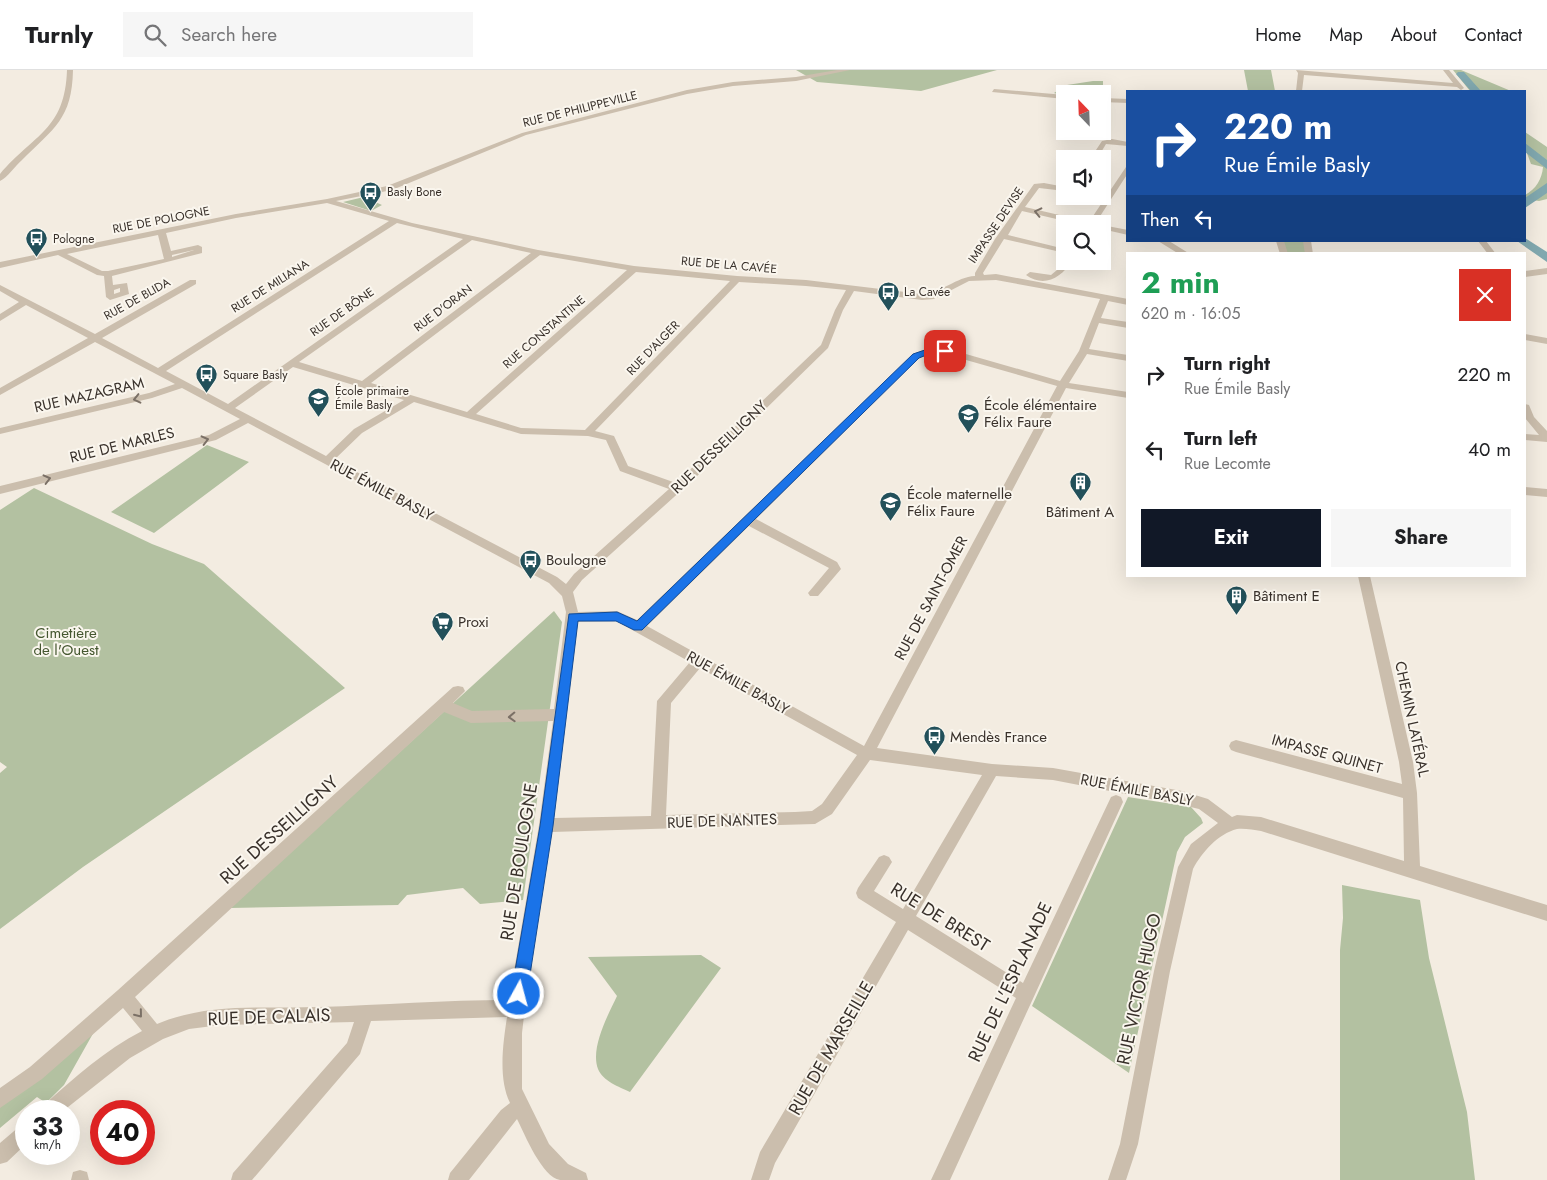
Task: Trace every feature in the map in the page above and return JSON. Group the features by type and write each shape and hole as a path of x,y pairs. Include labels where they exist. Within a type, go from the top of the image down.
{"street":[{"path":"0,179 60,119 66,106 70,70"},
{"name":"RUE DE PHILIPPEVILLE","path":"328,201 406,182 524,134 687,92 733,84 796,79 847,70"},
{"path":"1392,70 1399,81"},
{"path":"1446,70 1464,90"},
{"path":"1300,90 1300,72 1459,85"},
{"path":"994,91 1056,96"},
{"path":"1111,100 1126,100"},
{"path":"1099,150 1104,142 1112,141 1126,144"},
{"path":"1111,191 1126,169"},
{"name":"IMPASSE DEVISE","path":"980,278 979,273 999,239 1003,236 1020,208 1037,186 1056,187"},
{"name":"RUE DE LA CAVÉE","path":"328,201 395,221 538,252 634,269 737,280 852,288 922,297 934,296 967,279 990,277 1126,302"},
{"name":"RUE DE POLOGNE","path":"0,265 298,204 328,201"},
{"path":"1020,208 1056,216"},
{"name":"RUE DE MILIANA","path":"158,372 395,221"},
{"path":"1111,229 1126,233"},
{"path":"57,252 100,273 108,274 168,257 162,231"},
{"path":"1003,236 1056,249"},
{"name":"RUE DE BÔNE","path":"227,408 471,237"},
{"path":"1164,242 1182,252"},
{"path":"1483,242 1490,252"},
{"name":"RUE D'ORAN","path":"364,384 538,252"},
{"name":"RUE CONSTANTINE","path":"470,414 634,269"},
{"path":"990,277 994,273 1004,271 1055,277 1064,270"},
{"path":"1526,274 1547,271"},
{"path":"108,274 109,288"},
{"name":"RUE D'ALGER","path":"588,434 737,280"},
{"name":"RUE DE BLIDA","path":"0,392 193,282"},
{"name":"RUE ÉMILE BASLY","path":"0,288 553,580 567,591"},
{"name":"RUE DESSEILLIGNY","path":"567,591 578,577 676,488 825,346 839,310 852,288"},
{"name":"RUE DE SAINT-OMER","path":"867,753 1063,385 1084,351 1105,298"},
{"path":"0,318 26,302"},
{"path":"1095,320 1126,325"},
{"path":"1526,336 1547,341"},
{"path":"638,627 916,356 928,352 945,351 1063,385 1126,395"},
{"path":"1084,351 1126,358"},
{"path":"291,363 470,414 522,431 588,434 610,438 624,468 676,488"},
{"name":"RUE MAZAGRAM","path":"0,431 152,396 184,385"},
{"path":"327,461 358,431 414,398"},
{"path":"1526,409 1530,418 1547,438"},
{"name":"RUE DE MARLES","path":"0,490 212,438 247,420"},
{"path":"1526,437 1547,438"},
{"path":"1526,491 1547,493"},
{"path":"748,520 834,565 835,569 814,593"},
{"name":"CHEMIN LATÉRAL","path":"1364,577 1406,762 1410,793 1412,870"},
{"path":"567,591 572,602 573,617"},
{"name":"RUE ÉMILE BASLY","path":"573,617 617,616 854,748 867,753 992,770 1053,774 1182,798 1203,804 1230,824"},
{"name":"RUE DE BOULOGNE","path":"573,617 546,826 524,954 513,1033 512,1068 513,1090 542,1151 561,1170 579,1180"},
{"path":"658,823 664,701 698,661"},
{"name":"RUE DESSEILLIGNY","path":"0,1100 36,1073 124,996 458,691"},
{"path":"443,704 471,717 561,715"},
{"name":"IMPASSE QUINET","path":"1236,746 1410,793"},
{"name":"RUE DE NANTES","path":"546,826 815,816 827,808 867,753"},
{"name":"RUE DE MARSEILLE","path":"760,1180 767,1159 992,770"},
{"name":"RUE DE L'ESPLANADE","path":"940,1180 1116,802"},
{"path":"1230,824 1244,821 1261,824 1547,913"},
{"name":"RUE VICTOR HUGO","path":"1117,1180 1128,1144 1162,971 1186,867 1196,849 1217,831 1230,824"},
{"name":"RUE DE BREST","path":"884,862 864,893 1026,994"},
{"path":"124,996 154,1033"},
{"name":"RUE DE CALAIS","path":"63,1100 116,1056 154,1033 176,1024 206,1017 365,1014 457,1008 517,1009"},
{"path":"240,1180 354,1048 365,1014"},
{"path":"456,1180 507,1116 520,1106"},
{"path":"0,1155 15,1142"}],"green space":[{"path":"796,70 997,70 921,91 817,82"},
{"path":"1244,70 1271,70 1275,90 1248,90"},
{"path":"1453,70 1461,70 1509,90 1469,90"},
{"path":"1093,81 1103,81 1103,85 1067,85"},
{"path":"1526,133 1547,147 1547,199 1539,201 1526,199 1526,194 1538,183 1543,167 1531,164 1526,151"},
{"path":"368,196 371,200 382,205 371,211 343,202"},
{"path":"1280,242 1307,242 1309,252 1283,252"},
{"path":"207,445 249,462 154,533 111,512"},
{"name":"Cimetière de l'Ouest","path":"34,488 152,544 204,564 345,688 83,867 0,929 0,773 7,767 0,762 0,510"},
{"path":"554,611 562,622 523,900 480,904 463,888 407,895 398,905 229,908"},
{"path":"1128,797 1191,807 1203,823 1185,837 1177,852 1129,1073 1032,1006"},
{"path":"1342,885 1420,900 1429,958 1467,1112 1475,1180 1340,1180 1340,950 1343,918"},
{"path":"701,955 721,968 630,1092 607,1080 598,1069 596,1051 601,1032 617,996 588,957"},
{"path":"95,1030 64,1085 49,1100 42,1100 37,1097 33,1100 15,1100 15,1115 0,1128 0,1104"}],"waterway":[{"path":"1461,74 1475,90"},
{"path":"1526,147 1547,166"},
{"path":"1526,203 1547,187"},
{"path":"1524,242 1547,258"}],"place":[{"name":"Basly Bone","path":"371,211"},
{"name":"Pologne","path":"37,258"},
{"name":"La Cavée","path":"888,311"},
{"name":"Square Basly","path":"207,394"},
{"name":"École primaire Émile Basly","path":"319,417"},
{"name":"École élémentaire Félix Faure","path":"968,433"},
{"name":"Bâtiment A","path":"1080,502"},
{"name":"École maternelle Félix Faure","path":"891,522"},
{"name":"Boulogne","path":"530,579"},
{"name":"Bâtiment E","path":"1237,615"},
{"name":"Proxi","path":"442,641"},
{"name":"Mendès France","path":"934,756"}],"route":[{"path":"519,994 546,826 573,617 617,616 638,627 916,356 928,352 945,351"}]}
